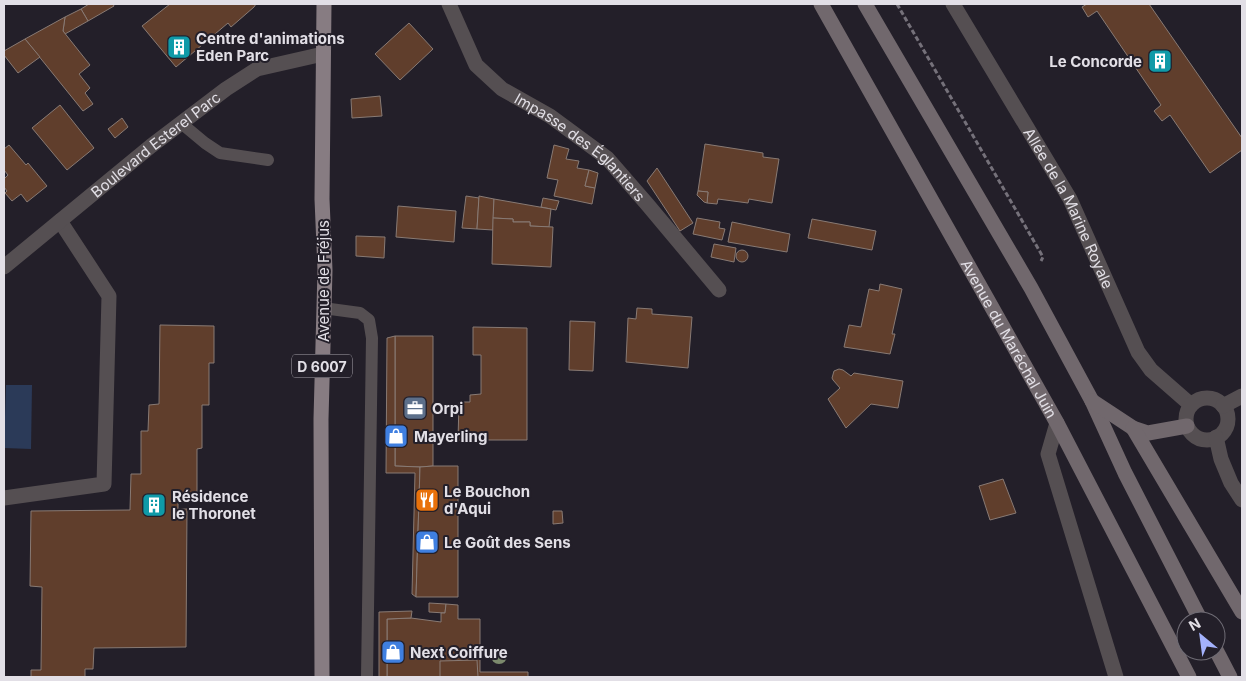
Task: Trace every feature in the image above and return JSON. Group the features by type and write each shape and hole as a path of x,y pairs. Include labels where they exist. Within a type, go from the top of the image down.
{"main road":[{"name":"Avenue de Fréjus","path":"322,677 321,419 325,270 322,199 324,4"},
{"name":"Avenue du Maréchal Juin","path":"822,4 1057,423 1189,677"},
{"path":"865,4 1031,288 1092,401 1125,473 1196,611"},
{"path":"1092,401 1133,428 1148,432 1187,426"},
{"path":"1133,428 1242,612"},
{"path":"1222,661 1230,677"}],"street":[{"name":"Impasse des Églantiers","path":"449,4 476,65 502,89 550,116 607,158 719,290"},
{"name":"Allée de la Marine Royale","path":"953,4 1070,199 1138,352 1150,370 1191,406"},
{"name":"Boulevard Esterel Parc","path":"4,267 181,123 226,89 256,69 323,54"},
{"path":"4,498 104,484 109,296 60,221"},
{"path":"1224,406 1242,396"},
{"path":"1207,398 1213,399 1224,406 1227,424 1225,429 1216,438 1202,439 1190,432 1187,426 1187,412 1195,401 1207,398"},
{"path":"1057,423 1048,454 1116,677"},
{"path":"1216,438 1221,459 1231,483 1242,500"}],"lane":[{"path":"181,123 220,153 268,160"},
{"path":"323,308 360,313 369,320 372,338 367,677"}],"path":[{"path":"897,4 908,20 1043,257"}],"water":[{"path":"6,385 32,385 31,449 4,448"}],"building":[{"path":"89,4 113,4 114,6 88,21 81,9"},
{"name":"Centre d'animations Eden Parc","path":"170,4 256,4 231,27 228,23 176,67 142,26"},
{"name":"Le Concorde","path":"1087,4 1149,4 1242,138 1242,150 1210,173 1170,115 1162,121 1154,111 1161,105 1097,11 1088,17 1082,7"},
{"path":"81,9 88,21 65,34 63,31 65,17"},
{"path":"65,17 63,31 90,65 79,74 90,88 85,93 93,104 83,111 25,39"},
{"path":"409,23 433,49 400,80 375,54"},
{"path":"25,39 40,57 18,73 4,55 4,51"},
{"path":"380,96 382,116 352,118 351,99"},
{"path":"60,105 94,148 67,170 32,128"},
{"path":"122,118 128,127 115,138 108,129"},
{"path":"705,144 763,153 763,157 779,159 772,203 749,199 748,203 718,199 717,204 707,203 708,192 698,191"},
{"path":"9,145 26,165 28,163 47,186 27,202 21,194 12,201 5,193 7,191 4,187 4,179 8,175 4,170 4,149"},
{"path":"554,145 569,149 566,159 579,161 577,168 589,170 585,186 595,188 592,204 554,196 558,180 547,178"},
{"path":"657,168 693,223 680,231 647,181"},
{"path":"589,170 598,173 595,188 585,186"},
{"path":"698,191 708,192 707,203 697,195"},
{"path":"466,196 479,198 477,229 462,228"},
{"path":"479,196 494,199 493,230 477,229"},
{"path":"543,198 559,201 556,210 541,207"},
{"path":"494,199 551,209 549,227 530,226 530,222 513,222 513,219 493,218"},
{"path":"398,206 456,211 454,242 396,237"},
{"path":"493,218 513,219 513,222 530,222 530,226 553,227 551,267 492,264"},
{"path":"697,218 720,222 719,228 725,229 722,240 693,234"},
{"path":"812,219 876,231 872,250 808,238"},
{"path":"732,222 790,234 787,252 728,242"},
{"path":"356,236 385,237 384,258 356,256"},
{"path":"714,244 736,248 734,262 711,257"},
{"path":"742,250 748,256 742,262 736,256"},
{"path":"880,284 902,289 892,334 895,334 890,354 844,347 849,325 861,327 869,289 879,291"},
{"path":"637,308 652,309 652,314 692,317 688,368 626,362 628,318 636,319"},
{"path":"570,321 595,322 593,371 569,370"},
{"name":"Résidence le Thoronet","path":"160,325 214,326 214,363 209,363 209,405 202,405 202,448 197,449 197,501 178,501 178,509 187,509 186,647 94,648 93,669 85,669 85,677 31,677 31,670 41,670 42,587 30,586 31,511 130,510 131,474 141,474 141,431 148,431 149,405 159,404"},
{"path":"473,327 527,328 527,440 458,440 459,402 470,402 470,395 481,394 481,355 473,355"},
{"path":"395,336 433,336 433,466 395,466"},
{"path":"395,336 395,466 420,467 416,597 412,594 415,473 386,473 387,338"},
{"path":"839,369 851,376 854,373 903,381 898,408 871,404 846,428 828,399 840,388 832,378 834,371"},
{"path":"458,466 458,597 416,597 420,467"},
{"path":"1003,479 1016,513 990,520 979,486"},
{"path":"553,511 562,511 563,523 553,524"},
{"path":"429,603 446,604 445,613 429,612"},
{"path":"446,604 458,605 458,619 480,619 480,672 528,672 528,677 387,677 387,619 411,618 441,622 441,613 445,613"},
{"path":"412,611 411,618 387,619 387,677 379,677 379,612"},
{"path":"477,660 478,677 440,677 440,661"}],"place":[{"name":"Centre d'animations Eden Parc","path":"179,47"},
{"name":"Le Concorde","path":"1160,61"},
{"name":"Orpi","path":"415,408"},
{"name":"Mayerling","path":"396,436"},
{"name":"Le Bouchon d'Aqui","path":"427,500"},
{"name":"Résidence le Thoronet","path":"154,505"},
{"name":"Le Goût des Sens","path":"427,542"},
{"name":"Next Coiffure","path":"393,652"}]}
